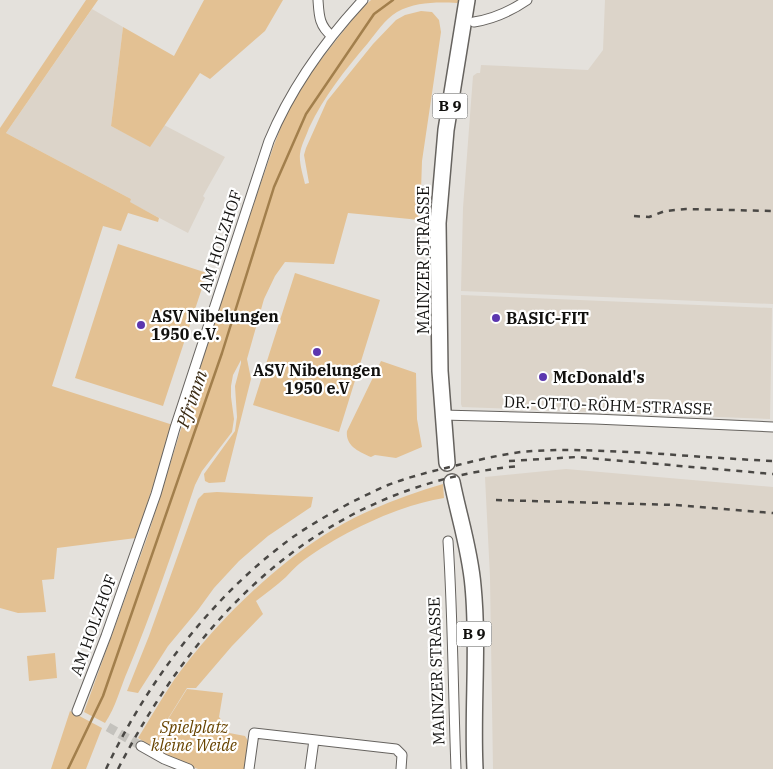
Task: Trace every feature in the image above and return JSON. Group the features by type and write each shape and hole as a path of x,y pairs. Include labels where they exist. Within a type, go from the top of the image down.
{"main road":[{"name":"MAINZER STRASSE","path":"447,463 440,371 438,223 446,130 469,22 468,0"},
{"name":"B 9","path":"452,482 467,542 474,588 475,769"}],"street":[{"path":"318,0 320,20 324,30 332,36"},
{"name":"AM HOLZHOF","path":"77,711 156,494 175,428 269,141 285,106 311,64 363,0"},
{"path":"469,22 494,18 526,0"},
{"name":"DR.-OTTO-RÖHM-STRASSE","path":"442,416 595,419 773,427"},
{"name":"MAINZER STRASSE","path":"448,541 452,609 456,769"},
{"path":"249,769 254,733 392,748 401,752 401,769"},
{"path":"310,769 314,740"},
{"path":"140,746 164,759 189,769"}],"shaded area":[{"path":"605,0 773,0 773,304 461,291 463,208 473,76 480,73 481,65 588,70 603,50"},
{"path":"92,9 123,27 111,126 150,146 164,125 225,157 203,196 205,198 188,233 129,202 131,199 6,133"},
{"path":"461,295 772,308 770,419 462,407"},
{"path":"566,469 773,487 773,769 493,769 490,577 485,477"}],"green space":[{"path":"86,0 98,0 6,133 131,199 130,202 159,218 158,222 128,213 121,231 103,226 52,386 173,425 136,538 57,548 54,579 42,580 46,612 18,613 0,608 0,128"},
{"path":"204,0 283,0 265,31 210,79 200,73 150,147 111,126 123,27 174,56"},
{"path":"371,0 460,0 457,3 411,6 397,12 385,22 351,63 321,105 302,144 301,169 305,184 309,183 304,155 327,101 373,44 396,20 405,15 421,11 432,12 439,20 441,32 422,161 420,220 348,213 334,264 285,262 275,276 264,299 247,359 251,379 225,482 209,483 205,481 204,474 235,431 237,417 235,386 241,360 233,375 231,386 234,419 232,432 202,471 195,485 146,624 115,704 105,723 84,712 148,535 225,288 274,145 288,109 315,67 360,10"},
{"name":"ASV Nibelungen 1950 e.V.","path":"118,244 207,273 163,406 75,378"},
{"name":"ASV Nibelungen 1950 e.V","path":"295,273 380,300 339,432 253,405"},
{"path":"381,361 416,373 417,419 422,447 396,458 375,455 371,457 362,453 354,448 348,441 347,436 347,431"},
{"path":"443,484 444,498 407,507 368,523 331,542 299,564 256,601 263,614 232,646 196,688 187,688 151,746 138,738 169,687 190,659 227,617 268,577 312,543 360,515 387,503"},
{"path":"204,493 313,497 311,507 268,536 239,561 214,588 168,646 138,693 127,691 149,636 198,499"},
{"path":"55,653 57,678 29,681 27,656"},
{"name":"Spielplatz kleine Weide","path":"187,689 223,693 219,717 225,724 224,732 245,736 248,741 244,769 198,769 163,756 150,748"},
{"path":"70,711 102,728 86,769 51,769"}],"waterway":[{"name":"Pfrimm","path":"68,769 103,696 222,353 274,187 306,114 374,14 393,0"}],"tunnel":[{"path":"108,727 141,746"}],"railway":[{"path":"634,216 649,217 665,211 686,209 773,211"},
{"path":"106,769 142,703 163,672 185,641 236,585 293,537 327,515 376,490 423,474 521,452 617,451 773,461"},
{"path":"509,461 577,457 773,474"},
{"path":"118,769 152,710 189,655 232,606 279,563 331,527 388,498 451,478 519,466"},
{"path":"496,500 675,505 773,513"}],"place":[{"name":"BASIC-FIT","path":"496,318"},
{"name":"ASV Nibelungen 1950 e.V.","path":"141,325"},
{"name":"ASV Nibelungen 1950 e.V","path":"317,352"},
{"name":"McDonald's","path":"543,377"}]}
